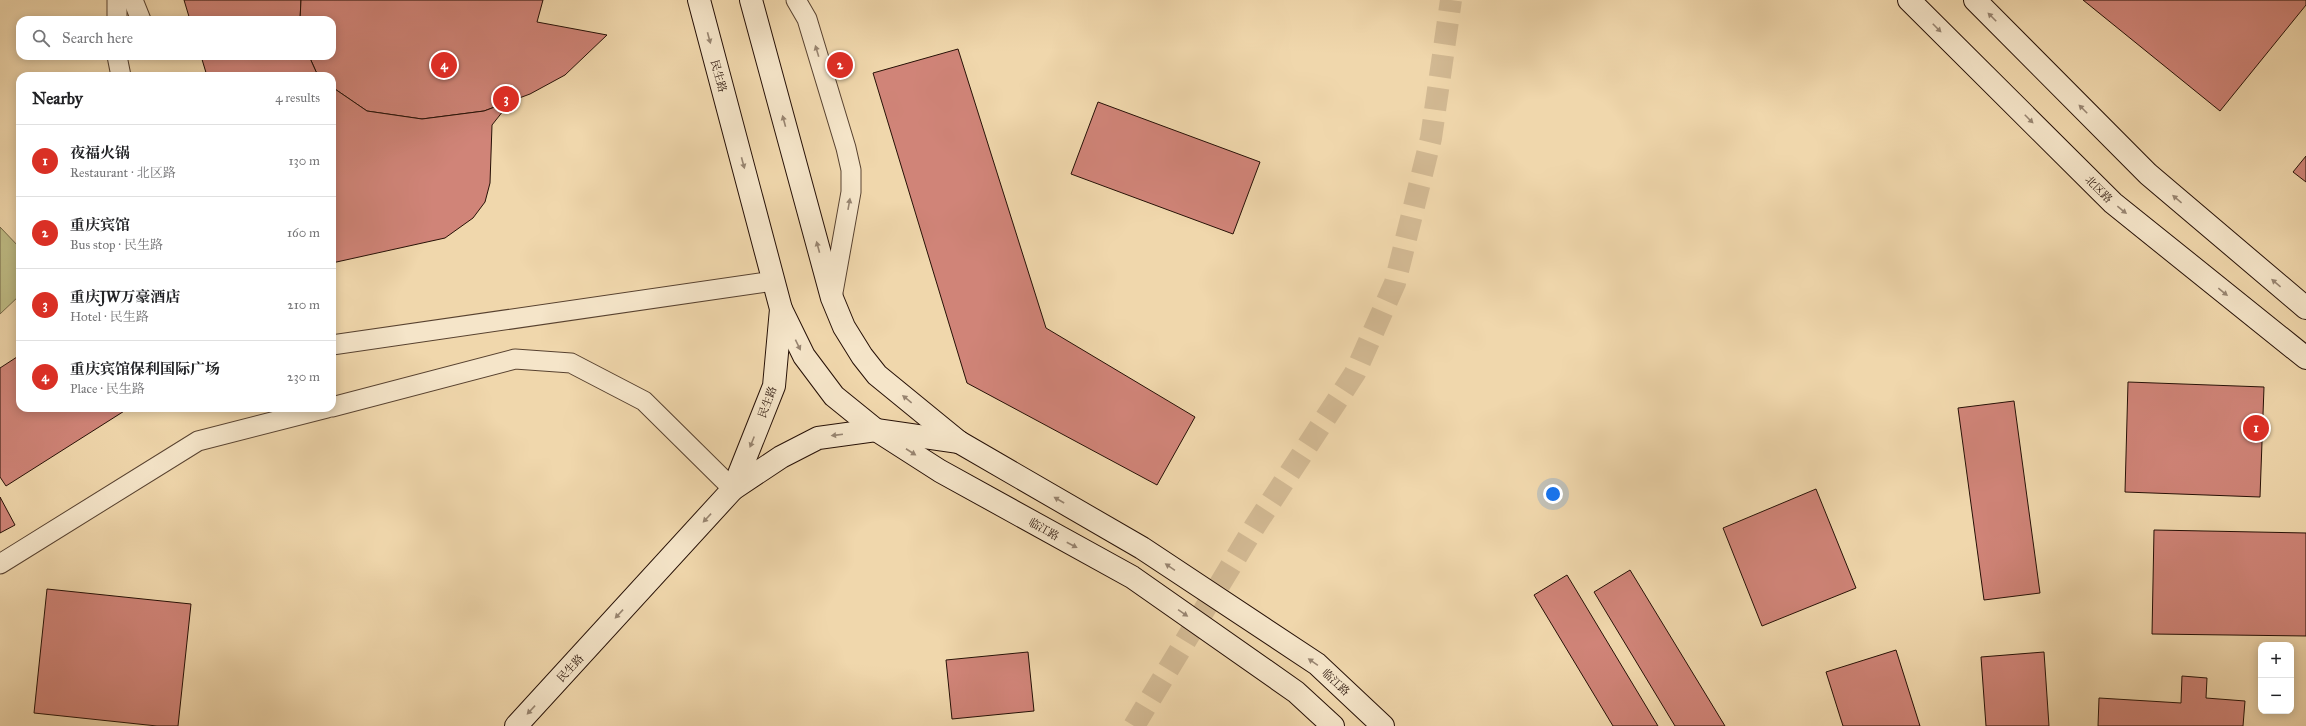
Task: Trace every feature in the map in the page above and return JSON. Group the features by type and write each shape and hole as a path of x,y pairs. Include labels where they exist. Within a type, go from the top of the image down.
{"main road":[{"name":"民生路","path":"516,726 733,489 774,386 782,309 699,0"},
{"path":"751,0 832,298 844,327 862,356 877,375 959,442"},
{"name":"北区路","path":"1910,0 2113,203 2306,358"},
{"path":"1975,0 2148,174 2306,308"},
{"name":"临江路","path":"782,309 804,356 834,396 876,430 940,471 1132,577 1296,692 1333,726"},
{"path":"733,489 781,457 818,438 876,430 959,442"},
{"name":"临江路","path":"959,442 1142,548 1317,664 1383,726"}],"lane":[{"path":"116,16 117,0"},
{"path":"132,0 139,16"},
{"path":"796,0 807,19 846,148 851,170 851,192 832,298"},
{"path":"118,60 119,72"},
{"path":"336,344 774,281"},
{"path":"336,406 515,359 571,364 644,401 733,489"},
{"path":"0,564 198,441 312,412"}],"shaded area":[{"path":"0,227 16,244 16,299 0,314"}],"building":[{"path":"184,0 301,0 300,16 189,16"},
{"path":"301,0 543,0 537,22 607,35 565,75 530,94 484,111 422,119 367,111 336,90 336,72 316,72 311,60 336,60 336,16 300,16"},
{"path":"2083,0 2306,0 2306,5 2220,111"},
{"path":"958,49 1046,328 1195,417 1157,485 967,383 873,73"},
{"path":"202,60 311,60 316,72 206,72"},
{"path":"336,90 367,111 422,119 484,111 511,101 492,125 490,183 485,202 473,218 445,238 336,262"},
{"path":"1098,102 1260,162 1233,234 1071,174"},
{"path":"2306,156 2306,182 2293,172"},
{"path":"16,358 16,412 123,412 6,486 0,477 0,368"},
{"path":"2128,382 2264,387 2260,497 2125,492"},
{"path":"2014,401 2040,593 1984,600 1958,408"},
{"path":"1816,489 1856,588 1762,626 1723,528"},
{"path":"0,497 15,525 0,533"},
{"path":"2154,530 2306,533 2306,636 2152,634"},
{"path":"1630,570 1725,726 1675,726 1594,592"},
{"path":"1567,575 1658,726 1613,726 1534,595"},
{"path":"47,589 191,604 178,726 157,726 34,713"},
{"path":"1896,650 1920,726 1843,726 1826,672"},
{"path":"1028,652 1034,711 952,719 946,660"},
{"path":"2044,652 2049,726 1986,726 1981,657"},
{"path":"2182,676 2207,678 2206,698 2245,701 2243,726 2098,726 2099,698 2181,703"}],"tunnel":[{"path":"1134,726 1255,526 1355,373 1395,283 1431,138 1451,0"}],"place":[{"name":"重庆宾馆保利国际广场","path":"444,65"},
{"name":"重庆宾馆","path":"840,65"},
{"name":"重庆JW万豪酒店","path":"506,99"},
{"name":"夜福火锅","path":"2256,428"}]}
